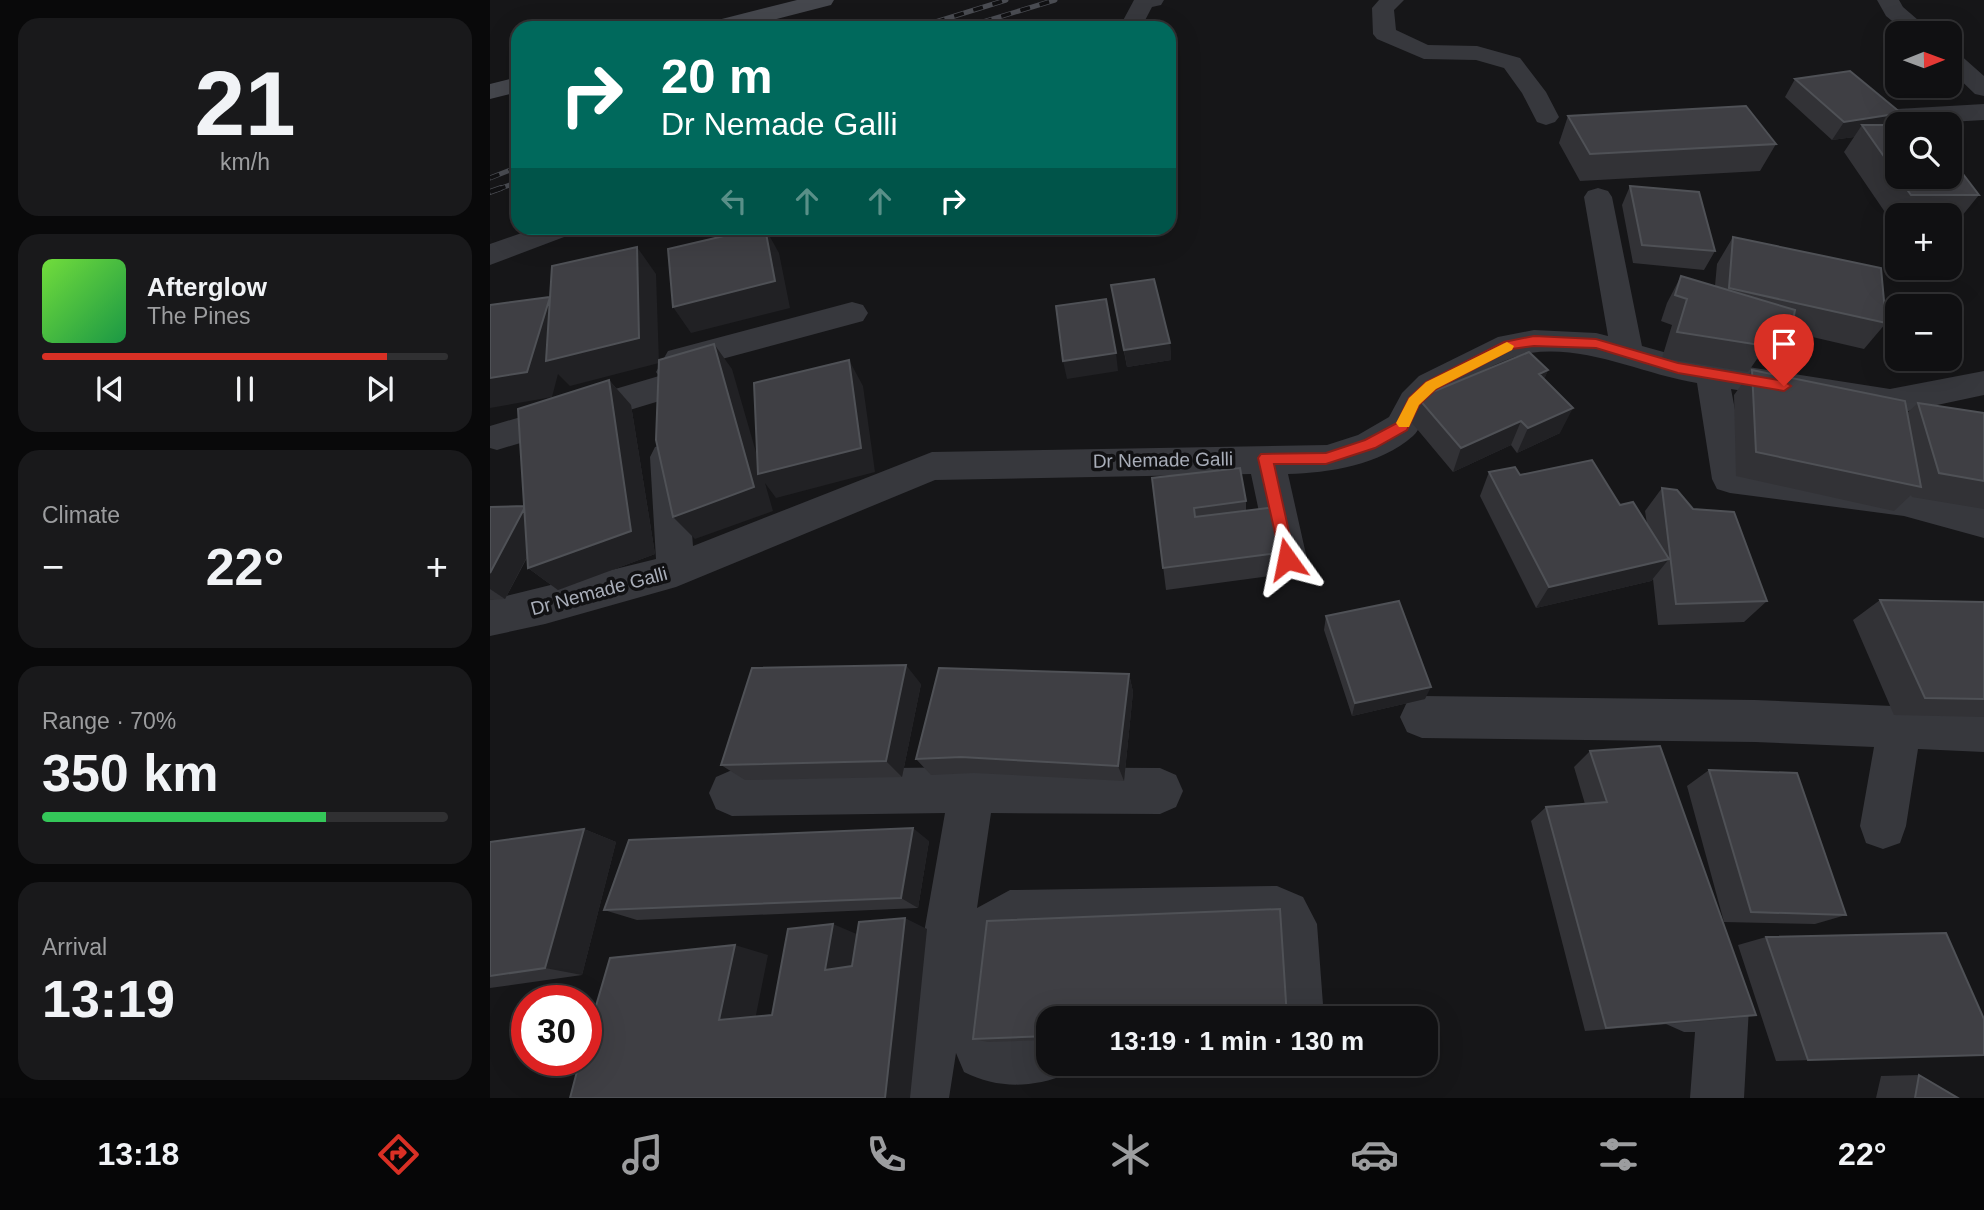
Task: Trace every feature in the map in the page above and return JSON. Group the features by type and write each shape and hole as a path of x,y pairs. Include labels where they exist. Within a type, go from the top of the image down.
{"street":[{"path":"741,21 823,0"},
{"path":"1134,21 1143,3 1153,0"},
{"path":"1393,0 1383,8 1385,34 1424,52 1477,53 1512,62 1534,92 1546,117"},
{"path":"1888,0 1894,11 1906,21"},
{"path":"1962,69 1984,89"},
{"path":"490,92 511,86"},
{"path":"1843,121 1984,112"},
{"path":"1598,197 1627,351"},
{"path":"490,255 543,235"},
{"path":"676,570 666,410 680,359 852,313"},
{"name":"Dr Nemade Galli","path":"490,618 545,606 676,570 932,466 1326,458 1370,444 1402,426 1414,402 1431,385 1509,345 1534,341 1596,344 1678,368 1886,401 1984,383"},
{"path":"1713,374 1730,479 1904,501 1984,523"},
{"path":"1886,401 1904,501"},
{"path":"497,437 666,410"},
{"path":"1266,458 1287,559"},
{"path":"1422,717 1755,721 1984,731"},
{"path":"1883,826 1900,727"},
{"path":"732,793 918,771 972,790 1160,791"},
{"path":"972,790 972,928 980,1046 983,1053 993,1058 1036,1056"},
{"path":"972,928 1010,915 1277,911 1286,914 1292,924 1297,1006"},
{"path":"922,1098 972,928"},
{"path":"1633,1005 1723,1007 1717,1098"}],"building":[{"path":"1850,71 1900,112 1885,112 1885,116 1844,122 1795,79"},
{"path":"1746,106 1776,144 1590,154 1568,116"},
{"path":"1862,125 1885,125 1885,158"},
{"path":"1962,173 1979,195 1911,195 1907,189 1962,189"},
{"path":"1630,186 1699,192 1715,251 1642,245"},
{"path":"728,235 766,235 775,281 673,307 668,249"},
{"path":"1733,237 1881,268 1885,323 1729,288"},
{"path":"637,247 639,338 546,361 552,266"},
{"path":"1681,276 1795,310 1790,337 1776,333 1766,346 1677,332 1687,299 1675,295"},
{"path":"1154,279 1170,343 1124,350 1111,285"},
{"path":"550,297 527,372 490,378 490,305"},
{"path":"1106,299 1116,353 1063,361 1056,306"},
{"path":"714,344 754,487 673,517 656,440 659,360"},
{"path":"1529,352 1548,370 1539,374 1573,408 1528,428 1521,421 1461,448 1418,398"},
{"path":"849,360 861,448 758,474 754,383"},
{"path":"1752,370 1905,401 1921,487 1756,452"},
{"path":"609,380 631,531 528,568 518,409"},
{"path":"1918,403 1984,413 1984,481 1939,473"},
{"path":"1592,460 1620,505 1633,502 1669,559 1549,587 1489,472 1515,467 1520,475"},
{"path":"1240,468 1246,501 1194,508 1195,517 1276,507 1286,552 1163,568 1152,478"},
{"path":"1662,488 1677,490 1693,509 1734,512 1767,601 1676,604"},
{"path":"524,506 524,509 490,573 490,507"},
{"path":"1880,600 1984,602 1984,699 1925,698"},
{"path":"1399,601 1431,687 1355,703 1326,616"},
{"path":"906,665 886,761 721,765 752,668"},
{"path":"939,668 1129,674 1118,766 961,757 916,759"},
{"path":"1660,746 1756,1015 1606,1028 1546,807 1607,802 1590,751"},
{"path":"1709,770 1797,773 1846,915 1751,912"},
{"path":"913,828 901,898 604,910 629,840"},
{"path":"584,829 545,968 490,976 490,842"},
{"path":"1280,909 1286,1006 1036,1006 1036,1036 973,1039 987,921"},
{"path":"905,918 885,1098 570,1098 576,1076 602,1076 602,985 610,958 735,945 719,1020 772,1015 788,929 833,924 825,970 852,966 859,922"},
{"path":"1946,933 1984,1019 1984,1055 1808,1060 1766,937"},
{"path":"1919,1075 1958,1098 1915,1098"}],"railway":[{"path":"938,21 1006,0"},
{"path":"986,21 1055,0"},
{"path":"490,178 511,170"},
{"path":"496,190 511,185"},
{"path":"490,192 501,188"}],"slow traffic":[{"path":"1404,423 1414,402 1431,385 1507,346"}],"route":[{"path":"1287,559 1266,458 1326,458 1370,444 1402,426 1414,402 1431,385 1509,345 1534,341 1596,344 1678,368 1784,386"}]}
